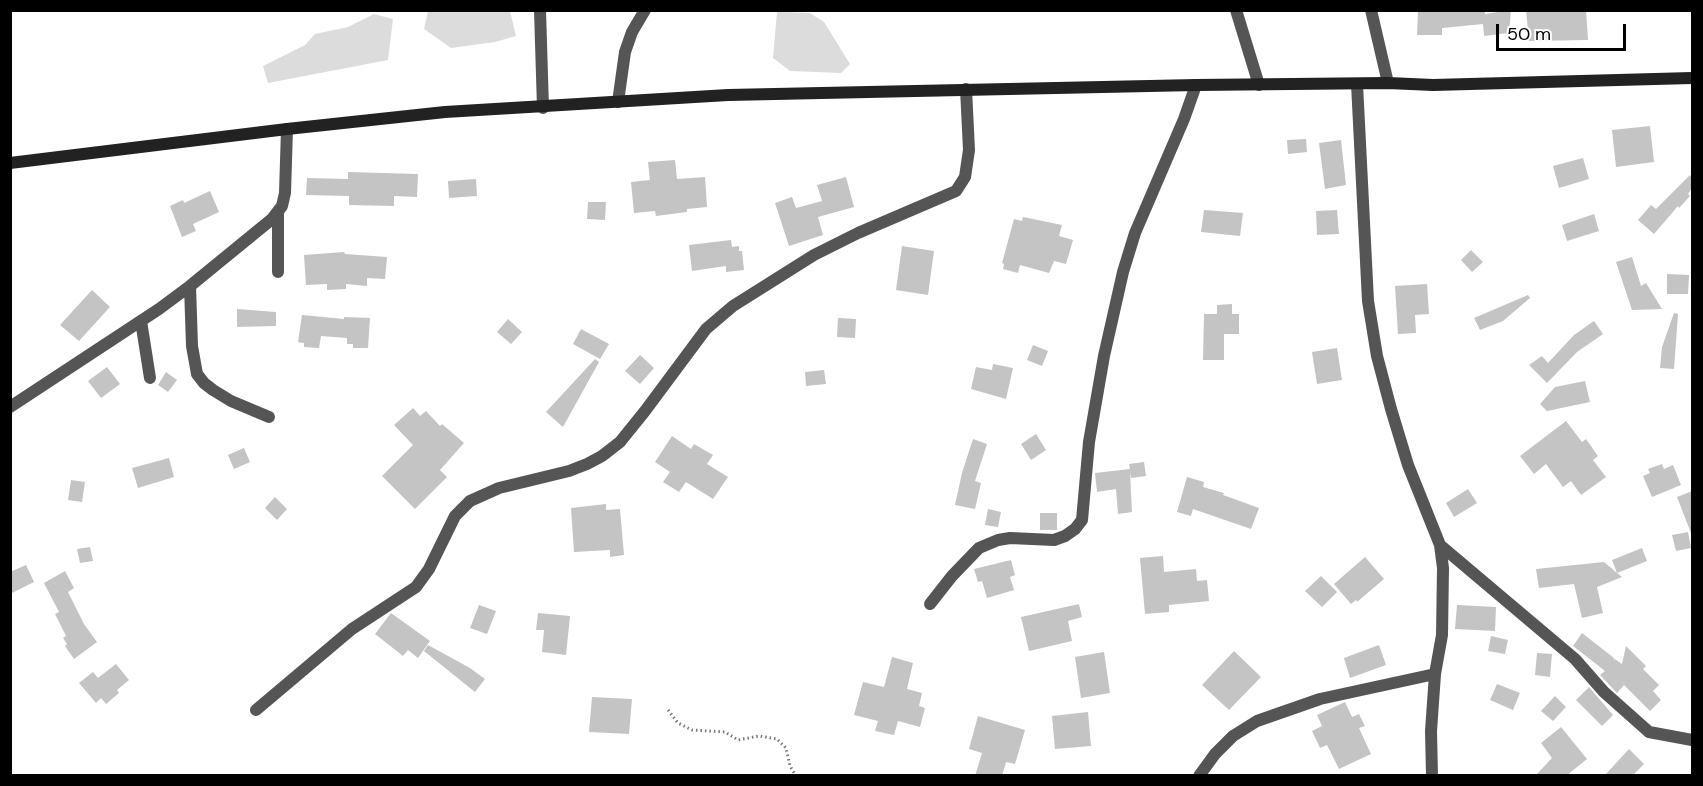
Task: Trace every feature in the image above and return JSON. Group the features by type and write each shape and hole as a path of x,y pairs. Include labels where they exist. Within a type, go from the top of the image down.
{"main road":[{"path":"10,163 445,112 543,108 728,95 966,89 1433,84 1692,78"}],"street":[{"path":"540,10 543,108"},
{"path":"618,102 625,52 632,33 645,10"},
{"path":"1236,10 1259,85"},
{"path":"1371,10 1388,83"},
{"path":"1357,84 1368,302 1377,356 1390,409 1408,465 1440,545 1444,590 1442,635 1435,674 1431,731 1432,776"},
{"path":"930,604 952,576 979,548 1010,538 1054,540 1065,537 1075,530 1082,520 1089,442 1104,356 1123,272 1135,233 1184,119 1196,85"},
{"path":"256,710 352,629 416,587 429,569 455,516 470,501 499,488 569,471 587,464 620,442 706,329 733,306 814,255 858,233 956,191 965,177 969,150 966,89"},
{"path":"278,272 278,213 285,193 287,129"},
{"path":"10,407 190,286 278,213"},
{"path":"190,286 192,346 197,374 204,383 231,401 269,417"},
{"path":"141,321 150,378"},
{"path":"1440,545 1575,659 1604,692 1649,732 1692,740"},
{"path":"1199,776 1215,754 1233,736 1257,721 1300,705 1349,691 1435,674"}],"path":[{"path":"668,710 678,723 692,730 725,732 738,740 759,736 777,739 786,748 790,766 796,776"}],"shaded area":[{"path":"428,11 510,11 516,36 495,42 451,48 424,29"},
{"path":"777,12 810,13 824,22 850,64 841,73 790,71 773,58"},
{"path":"374,14 393,19 388,60 268,83 263,66 305,45 315,34 348,27"}],"building":[{"path":"1418,10 1485,10 1485,14 1511,10 1509,33 1484,36 1483,24 1442,28 1442,35 1417,35"},
{"path":"1526,10 1586,10 1588,40 1529,41"},
{"path":"1650,126 1654,162 1616,167 1612,130"},
{"path":"1306,139 1307,152 1288,154 1287,140"},
{"path":"1341,140 1346,185 1325,189 1319,143"},
{"path":"1583,158 1589,179 1559,188 1553,166"},
{"path":"675,160 677,179 705,177 707,207 656,216 655,211 634,213 631,182 650,180 648,162"},
{"path":"348,172 418,174 417,197 394,196 394,206 349,205 349,196 306,195 307,178 348,179"},
{"path":"1690,175 1692,188 1688,194 1690,196 1679,208 1678,206 1654,234 1638,220 1651,205 1656,209"},
{"path":"846,177 854,207 818,217 823,235 789,246 775,203 792,197 796,208 822,201 817,185"},
{"path":"476,179 477,196 449,198 448,181"},
{"path":"210,191 219,212 193,224 196,231 182,237 170,206 183,200 184,203"},
{"path":"588,202 606,202 605,220 587,219"},
{"path":"1204,210 1243,213 1240,236 1201,232"},
{"path":"1337,210 1339,234 1317,235 1316,211"},
{"path":"1594,214 1599,231 1567,241 1562,225"},
{"path":"1023,217 1062,225 1059,236 1073,240 1066,264 1054,261 1049,273 1020,265 1018,273 1003,269 1004,264 1002,263 1014,219 1022,221"},
{"path":"731,240 732,247 739,246 739,251 742,251 744,270 726,272 726,266 692,271 689,245"},
{"path":"902,246 934,251 928,295 896,290"},
{"path":"1471,250 1483,262 1472,272 1461,260"},
{"path":"344,252 345,254 387,257 385,279 367,278 367,286 346,284 346,289 327,290 327,284 306,285 304,255"},
{"path":"1632,257 1641,286 1646,283 1662,309 1632,310 1616,262"},
{"path":"1667,274 1689,275 1688,294 1667,294"},
{"path":"1427,284 1429,314 1415,315 1416,333 1398,334 1395,286"},
{"path":"92,290 110,307 79,341 60,325"},
{"path":"1528,295 1530,298 1503,321 1480,330 1474,318"},
{"path":"1232,304 1232,314 1239,314 1239,334 1224,334 1224,360 1203,360 1204,314 1217,314 1217,305"},
{"path":"237,309 276,312 276,326 237,327"},
{"path":"1674,313 1678,314 1674,369 1660,368 1662,347"},
{"path":"302,315 344,319 344,317 370,318 368,348 353,348 353,344 347,344 347,338 321,336 319,348 304,347 304,343 298,342"},
{"path":"838,318 856,319 855,338 837,337"},
{"path":"508,319 522,332 511,344 497,332"},
{"path":"1594,321 1603,334 1577,352 1547,383 1529,365 1542,356 1548,363 1574,335"},
{"path":"581,329 609,344 600,359 573,344"},
{"path":"1033,345 1048,351 1042,366 1027,360"},
{"path":"1337,348 1342,380 1317,384 1312,352"},
{"path":"640,355 654,368 640,384 625,371"},
{"path":"595,359 599,362 563,427 546,412"},
{"path":"993,364 1013,368 1006,399 971,389 976,367 992,370"},
{"path":"107,367 120,384 101,398 88,381"},
{"path":"824,370 826,384 806,386 805,372"},
{"path":"166,372 177,380 168,392 158,385"},
{"path":"1585,381 1590,402 1547,411 1540,404 1555,387"},
{"path":"413,408 420,416 426,411 440,426 442,424 464,443 440,470 447,477 415,509 382,476 413,445 394,425"},
{"path":"1566,421 1582,442 1586,439 1598,456 1593,460 1606,477 1581,495 1571,481 1563,487 1546,464 1534,474 1520,456"},
{"path":"1036,434 1046,450 1031,460 1021,444"},
{"path":"672,436 691,449 694,444 713,455 707,464 728,477 713,499 686,482 679,492 663,482 670,472 655,462"},
{"path":"973,439 987,444 975,481 981,483 975,509 955,505"},
{"path":"244,448 250,462 234,469 228,455"},
{"path":"169,458 174,477 138,488 132,468"},
{"path":"1144,462 1146,476 1131,478 1130,472 1132,512 1118,514 1116,489 1097,492 1095,473 1130,469 1129,464"},
{"path":"1662,464 1664,469 1673,465 1681,485 1652,497 1643,476 1650,473 1648,469"},
{"path":"1187,477 1204,482 1203,487 1259,508 1251,529 1193,509 1191,516 1177,512"},
{"path":"71,480 85,482 82,502 68,500"},
{"path":"1468,489 1477,503 1454,517 1446,503"},
{"path":"1692,491 1692,533 1691,533 1677,497"},
{"path":"275,497 287,509 277,520 265,508"},
{"path":"606,504 606,510 620,509 624,555 610,557 610,550 574,552 571,508"},
{"path":"988,509 1001,512 998,527 985,525"},
{"path":"1040,513 1057,513 1057,530 1040,530"},
{"path":"1688,532 1691,548 1676,551 1672,535"},
{"path":"90,547 93,561 80,563 77,549"},
{"path":"1642,548 1647,561 1617,573 1612,560"},
{"path":"1163,556 1164,572 1196,569 1197,581 1207,580 1209,601 1169,605 1169,612 1145,614 1140,558"},
{"path":"1365,557 1384,579 1357,602 1356,600 1351,604 1334,584"},
{"path":"1011,560 1015,575 1010,577 1014,590 987,598 982,581 978,582 974,569"},
{"path":"1604,562 1622,577 1597,587 1603,613 1582,618 1574,584 1539,588 1536,569"},
{"path":"26,565 34,582 10,594 10,572"},
{"path":"65,571 74,588 68,592 84,624 97,642 74,659 65,646 67,644 63,638 66,636 55,614 59,612 44,583"},
{"path":"1321,576 1337,592 1322,607 1305,591"},
{"path":"1079,604 1082,617 1068,621 1072,641 1029,651 1021,617"},
{"path":"479,605 496,611 487,634 470,628"},
{"path":"1457,605 1496,607 1495,631 1455,629"},
{"path":"391,613 430,641 418,658 408,650 403,656 375,634"},
{"path":"538,613 570,616 566,655 542,652 544,630 536,630"},
{"path":"1582,633 1615,661 1615,659 1622,664 1626,646 1646,666 1643,669 1659,685 1653,691 1661,700 1650,711 1624,685 1617,693 1600,675 1605,671 1573,646"},
{"path":"1491,636 1508,640 1505,654 1488,651"},
{"path":"428,645 485,679 475,692 424,651"},
{"path":"1379,645 1386,665 1350,678 1344,658"},
{"path":"1234,651 1261,677 1229,710 1202,685"},
{"path":"1104,652 1110,693 1081,698 1075,657"},
{"path":"1537,653 1552,654 1550,677 1535,675"},
{"path":"892,657 913,663 907,689 922,693 919,706 925,708 920,727 898,721 894,735 875,731 878,721 854,715 863,682 884,687"},
{"path":"116,664 129,680 106,704 101,698 96,703 79,683 93,672 98,678"},
{"path":"1497,684 1520,693 1513,710 1490,700"},
{"path":"1589,687 1613,715 1602,726 1576,700"},
{"path":"1555,696 1566,707 1553,721 1541,711"},
{"path":"592,697 632,699 629,734 589,732"},
{"path":"1345,702 1352,717 1359,714 1365,726 1359,728 1371,754 1339,769 1327,745 1320,748 1312,731 1322,726 1317,715"},
{"path":"1088,712 1091,746 1055,749 1052,716"},
{"path":"978,716 1025,730 1015,764 1006,762 1002,776 975,776 982,753 969,749"},
{"path":"1561,727 1587,759 1566,776 1535,776 1552,758 1541,743"},
{"path":"1629,749 1644,764 1632,776 1604,776"}]}
